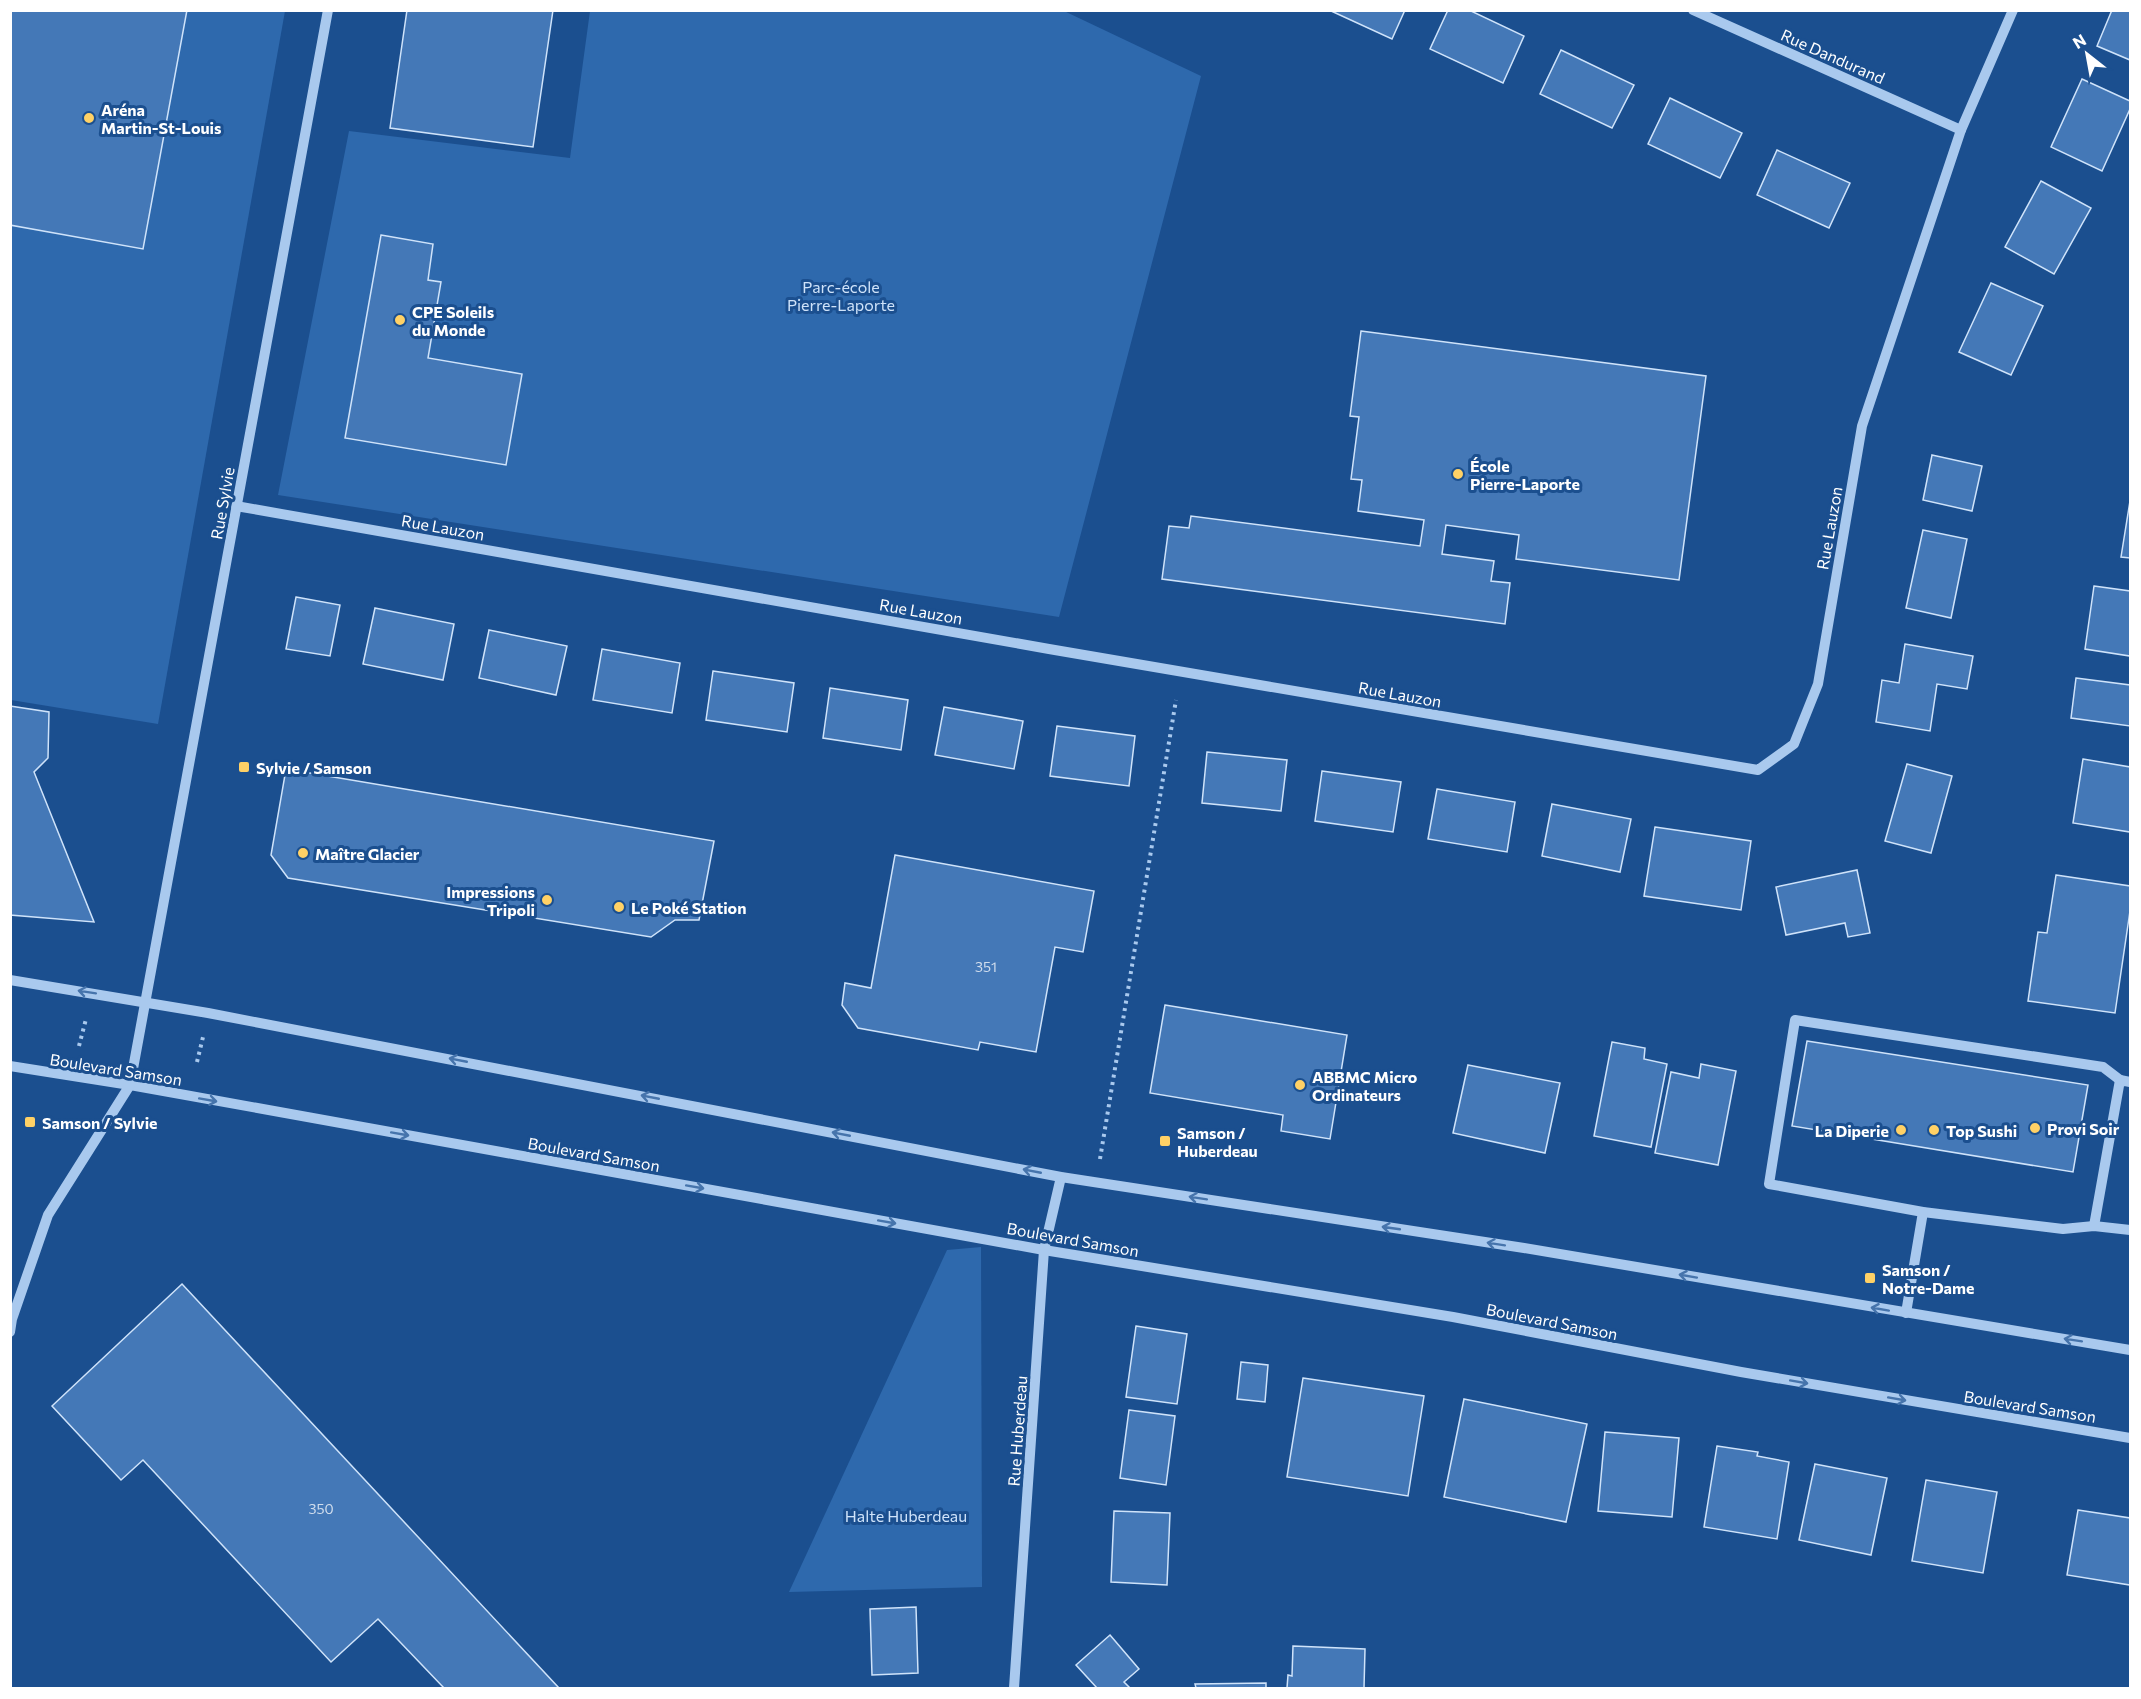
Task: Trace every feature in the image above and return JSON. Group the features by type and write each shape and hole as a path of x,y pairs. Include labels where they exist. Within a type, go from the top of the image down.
{"street":[{"name":"Rue Sylvie","path":"130,1085 328,10"},
{"name":"Rue Dandurand","path":"1693,10 1961,130"},
{"name":"Rue Lauzon","path":"236,506 1758,770 1794,744 1818,684 1862,426 1961,130 2013,10"},
{"path":"10,980 145,1002 576,1082 1061,1177 1524,1248 2130,1350"},
{"path":"2094,1226 2125,1081 2103,1067 1795,1020 1769,1184 1923,1212 2063,1229 2094,1226 2130,1230"},
{"name":"Boulevard Samson","path":"10,1066 130,1085 1044,1250 1453,1317 1741,1372 2130,1438"},
{"path":"10,1332 12,1319 48,1215 130,1085"},
{"name":"Rue Huberdeau","path":"1014,1689 1044,1250 1061,1177"},
{"path":"1906,1313 1923,1212"}],"path":[{"path":"1099,1162 1176,700"},
{"path":"79,1046 86,1019"},
{"path":"197,1062 203,1036"}],"green space":[{"path":"10,11 285,11 158,724 11,700"},
{"name":"Parc-école Pierre-Laporte","path":"590,11 1064,11 1201,76 1059,617 278,495 349,131 570,158"},
{"name":"Halte Huberdeau","path":"981,1247 982,1587 789,1592 947,1250"}],"building":[{"name":"Aréna Martin-St-Louis","path":"10,10 187,10 143,249 10,225"},
{"path":"407,10 553,10 533,147 390,128"},
{"path":"1329,10 1405,10 1392,39"},
{"path":"1448,10 1469,10 1524,36 1503,83 1430,49"},
{"path":"2112,10 2130,10 2130,60 2097,46"},
{"path":"1561,50 1634,85 1612,128 1540,94"},
{"path":"2082,79 2130,101 2130,109 2102,171 2051,147"},
{"path":"1670,98 1742,133 1720,178 1648,144"},
{"path":"1777,150 1850,183 1829,228 1757,195"},
{"path":"2041,181 2091,208 2054,274 2005,247"},
{"name":"CPE Soleils du Monde","path":"381,235 433,244 428,280 441,282 428,358 522,374 506,465 345,438"},
{"path":"1991,283 2043,306 2011,375 1959,352"},
{"path":"1361,331 1706,376 1679,580 1516,559 1519,535 1446,525 1442,554 1494,561 1491,581 1510,583 1505,624 1162,579 1169,526 1189,528 1191,516 1420,546 1424,520 1358,511 1362,480 1351,479 1359,417 1350,416"},
{"path":"1932,455 1982,466 1972,511 1923,500"},
{"path":"2130,501 2130,558 2121,557"},
{"path":"1923,530 1967,539 1951,618 1906,608"},
{"path":"2094,586 2130,591 2130,656 2085,649"},
{"path":"296,597 340,605 330,656 286,649"},
{"path":"375,608 454,624 443,680 363,664"},
{"path":"489,630 567,646 556,695 479,678"},
{"path":"1905,644 1973,656 1967,689 1937,684 1930,731 1876,722 1882,680 1899,683"},
{"path":"602,649 680,663 672,713 593,700"},
{"path":"713,671 794,683 787,732 706,720"},
{"path":"2076,678 2130,685 2130,726 2071,718"},
{"path":"830,688 908,700 901,750 823,738"},
{"path":"10,706 49,712 48,758 34,772 94,922 10,915"},
{"path":"944,707 1023,721 1014,769 935,755"},
{"path":"1057,726 1135,736 1129,786 1050,776"},
{"path":"1207,752 1287,760 1281,811 1202,803"},
{"path":"2083,759 2130,767 2130,832 2073,823"},
{"path":"1907,764 1952,776 1931,853 1885,841"},
{"path":"286,769 714,841 699,920 675,920 651,937 288,878 271,855"},
{"path":"1322,771 1401,782 1393,832 1315,821"},
{"path":"1437,789 1515,802 1507,852 1428,839"},
{"path":"1552,804 1631,819 1620,872 1542,856"},
{"path":"1655,827 1751,841 1741,910 1644,896"},
{"path":"895,855 1094,891 1083,952 1055,947 1036,1052 980,1042 978,1050 858,1028 842,1005 845,983 871,988"},
{"path":"1857,870 1870,933 1848,937 1845,923 1786,935 1776,887"},
{"path":"2056,875 2130,886 2130,911 2115,1013 2028,1001 2038,932 2047,933"},
{"path":"1165,1005 1347,1035 1330,1139 1281,1131 1283,1115 1150,1093"},
{"path":"1807,1041 2088,1085 2073,1172 1792,1126"},
{"path":"1612,1042 1645,1048 1644,1059 1667,1064 1651,1147 1594,1136"},
{"path":"1701,1064 1736,1071 1718,1165 1655,1153 1671,1072 1699,1078"},
{"path":"1468,1065 1560,1083 1545,1153 1453,1133"},
{"path":"182,1284 559,1688 444,1688 378,1619 331,1662 143,1460 121,1480 52,1406"},
{"path":"1136,1326 1187,1334 1177,1404 1126,1397"},
{"path":"1241,1362 1268,1365 1265,1402 1237,1399"},
{"path":"1303,1378 1424,1396 1408,1496 1287,1477"},
{"path":"1464,1399 1587,1424 1566,1522 1444,1497"},
{"path":"1129,1410 1175,1416 1166,1485 1120,1478"},
{"path":"1605,1432 1679,1438 1672,1517 1598,1511"},
{"path":"1717,1446 1758,1452 1757,1456 1789,1462 1777,1539 1704,1527"},
{"path":"1815,1464 1887,1478 1871,1555 1799,1540"},
{"path":"1926,1480 1997,1492 1983,1573 1912,1561"},
{"path":"2078,1510 2130,1518 2130,1585 2067,1575"},
{"path":"1114,1511 1170,1513 1167,1585 1111,1582"},
{"path":"916,1607 918,1673 872,1675 870,1609"},
{"path":"1110,1635 1139,1669 1124,1682 1130,1688 1097,1688 1076,1665"},
{"path":"1293,1646 1365,1649 1364,1688 1287,1688 1288,1675 1292,1676"},
{"path":"1266,1683 1266,1688 1196,1688 1195,1684"}],"place":[{"name":"Aréna Martin-St-Louis","path":"89,118"},
{"name":"CPE Soleils du Monde","path":"400,320"},
{"name":"École Pierre-Laporte","path":"1458,474"},
{"name":"Sylvie / Samson","path":"244,767"},
{"name":"Maître Glacier","path":"303,853"},
{"name":"Impressions Tripoli","path":"547,900"},
{"name":"Le Poké Station","path":"619,907"},
{"name":"ABBMC Micro Ordinateurs","path":"1300,1085"},
{"name":"Samson / Sylvie","path":"30,1122"},
{"name":"Provi Soir","path":"2035,1128"},
{"name":"La Diperie","path":"1901,1130"},
{"name":"Top Sushi","path":"1934,1130"},
{"name":"Samson / Huberdeau","path":"1165,1141"},
{"name":"Samson / Notre-Dame","path":"1870,1278"}]}
